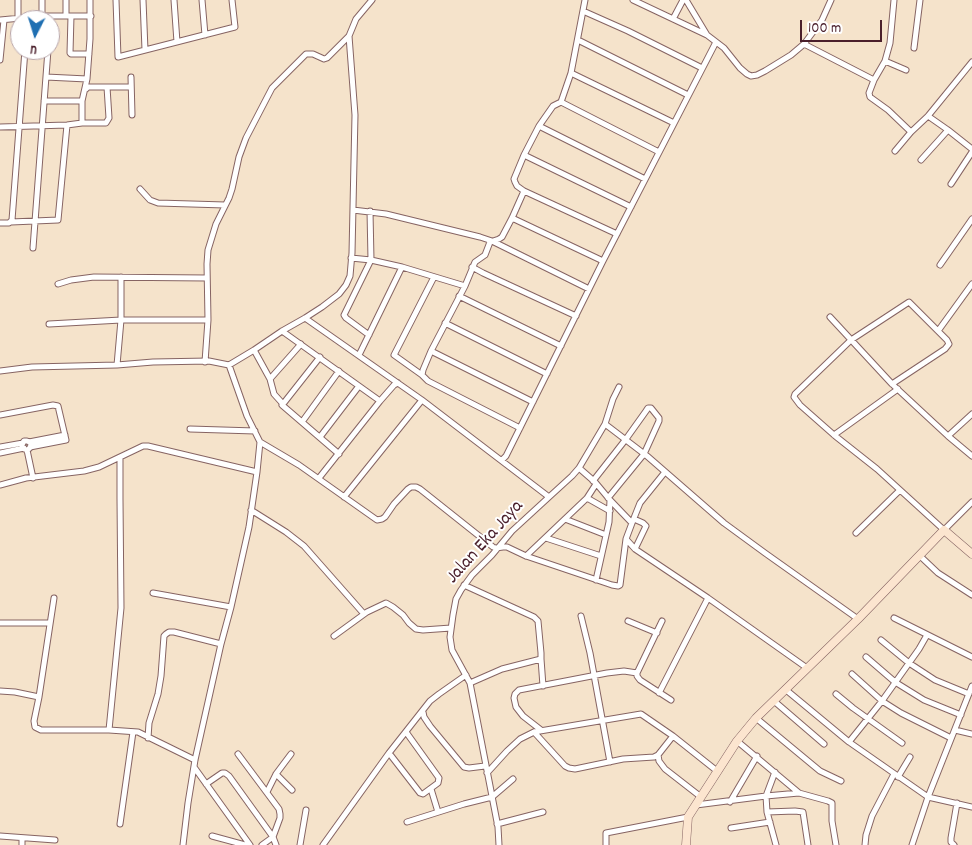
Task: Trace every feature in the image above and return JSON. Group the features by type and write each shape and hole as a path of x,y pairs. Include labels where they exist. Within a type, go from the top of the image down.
{"street":[{"path":"66,0 69,16 70,53 89,54"},
{"path":"82,123 82,101 86,89 89,54 90,0"},
{"path":"116,0 118,57 236,28 232,0"},
{"path":"142,0 146,50"},
{"path":"174,0 177,42"},
{"path":"202,0 205,35"},
{"path":"205,362 208,320 208,250 220,213 232,189 237,165 246,138 272,88 306,54 313,54 324,59 327,58 349,36 356,19 372,0"},
{"path":"585,0 571,73 561,102 553,106 539,126 514,180 517,186 524,191 617,234"},
{"path":"634,0 707,35 724,48 751,76 766,71 804,44 822,20 831,0"},
{"path":"673,19 685,0 707,35"},
{"path":"894,0 890,43 884,61 869,92 870,97 888,110 911,132"},
{"path":"914,48 920,0"},
{"path":"583,11 702,68"},
{"path":"60,16 91,16"},
{"path":"0,60 2,20"},
{"path":"0,371 153,362 229,364 305,318 339,294 350,276 353,210 355,115 349,36"},
{"path":"578,40 688,95"},
{"path":"502,460 506,456 603,261 716,42"},
{"path":"804,44 874,80"},
{"path":"11,222 24,60"},
{"path":"33,248 47,60"},
{"path":"884,61 906,70"},
{"path":"895,152 911,132 928,116 972,62"},
{"path":"571,73 674,123"},
{"path":"46,77 87,79"},
{"path":"131,78 132,115"},
{"path":"86,89 88,87 131,88"},
{"path":"0,126 106,123 108,118 107,87"},
{"path":"44,101 82,101"},
{"path":"561,102 659,152"},
{"path":"928,116 972,150 951,184"},
{"path":"0,223 58,220 67,125"},
{"path":"539,126 645,179"},
{"path":"921,160 948,130"},
{"path":"524,155 631,207"},
{"path":"140,189 150,200 158,203 225,205"},
{"path":"422,375 431,351 465,286 472,267 476,260 485,256 492,241 502,237 524,191"},
{"path":"353,210 370,211 416,221 492,241 589,289"},
{"path":"369,335 346,318 344,313 371,260 370,211"},
{"path":"512,218 603,261"},
{"path":"940,265 972,219"},
{"path":"351,258 371,260 402,267 465,286"},
{"path":"359,355 402,267"},
{"path":"472,267 576,316"},
{"path":"58,284 94,277 207,278"},
{"path":"117,365 121,277"},
{"path":"434,277 394,355 428,381 520,428"},
{"path":"938,331 972,284"},
{"path":"459,296 561,346"},
{"path":"892,384 948,347 949,344 908,302 851,340 795,394 795,399 972,554"},
{"path":"830,317 892,384 972,456"},
{"name":"Jalan Eka Jaya","path":"305,318 398,382 549,497 512,531 464,585 456,599 451,628 452,650 470,683 497,824 499,845"},
{"path":"49,324 120,320 208,320"},
{"path":"445,323 547,374"},
{"path":"282,331 380,401"},
{"path":"270,379 301,344"},
{"path":"254,350 270,379 274,394 282,405 339,454"},
{"path":"431,351 533,402"},
{"path":"283,404 320,357"},
{"path":"183,845 195,760 220,644 231,607 259,462 260,442 248,416 229,364"},
{"path":"302,422 339,371"},
{"path":"319,478 380,401 398,382"},
{"path":"320,437 359,386"},
{"path":"549,497 578,468 605,424 619,387"},
{"path":"834,435 898,389"},
{"path":"344,497 422,400"},
{"path":"0,415 56,405 60,408 66,440 27,446 0,453"},
{"path":"526,556 587,498 594,482 648,408 650,408 659,418 659,421 644,454 609,499 610,511 596,580"},
{"path":"948,436 972,414"},
{"path":"605,424 626,439 724,523 858,619"},
{"path":"190,429 255,431"},
{"path":"260,442 319,478 377,520 382,520 408,489 411,487 420,488 493,547 507,548 618,586 620,584 626,539 636,510 665,472"},
{"path":"0,447 27,446"},
{"path":"27,446 33,478"},
{"path":"0,485 84,471 99,467 139,447 148,446 257,472"},
{"path":"109,730 122,608 120,457"},
{"path":"578,468 633,521 643,523 646,526 635,549"},
{"path":"856,534 900,490"},
{"path":"587,498 610,511"},
{"path":"686,845 688,817 737,741 756,718 858,619 972,502"},
{"path":"251,510 304,546 364,614"},
{"path":"565,519 606,535"},
{"path":"546,538 601,556"},
{"path":"626,539 635,549 807,668"},
{"path":"919,556 938,573 972,595"},
{"path":"464,585 534,617 538,621 543,686"},
{"path":"153,593 231,607"},
{"path":"54,598 34,721 35,726 41,730 138,732 195,760"},
{"path":"659,693 708,598"},
{"path":"334,636 364,614 386,603 393,607 416,629 451,628"},
{"path":"581,616 610,762"},
{"path":"894,618 972,657"},
{"path":"628,621 657,633"},
{"path":"662,621 637,676 640,680 671,700"},
{"path":"0,623 50,623"},
{"path":"148,738 150,718 158,694 161,676 164,636 169,632 174,632 220,644"},
{"path":"849,742 882,701 927,634"},
{"path":"881,640 909,663 935,680 969,694"},
{"path":"866,657 895,682 924,700 961,715"},
{"path":"470,683 502,669 541,659"},
{"path":"540,730 523,716 516,707 514,698 519,690 624,671 638,673"},
{"path":"852,674 882,701 901,713 951,738"},
{"path":"323,845 406,732 423,712 425,706 466,675"},
{"path":"912,845 928,797 972,686"},
{"path":"785,689 849,742 928,797 972,807"},
{"path":"0,691 39,697"},
{"path":"836,694 902,743"},
{"path":"774,701 824,744"},
{"path":"423,712 424,717 464,767 486,766"},
{"path":"487,773 520,739 534,732 641,714 673,736 717,771"},
{"path":"756,718 820,771 841,781"},
{"path":"956,730 972,734"},
{"path":"120,824 133,732"},
{"path":"390,754 420,793 423,794 438,783 439,778 406,732"},
{"path":"534,732 565,766 575,769 622,759 654,757 658,755 673,736"},
{"path":"737,741 799,793"},
{"path":"238,754 280,812 272,837 262,845"},
{"path":"267,792 276,774 291,754"},
{"path":"658,755 659,761 665,769 701,797"},
{"path":"730,802 757,756"},
{"path":"865,845 872,816 910,757"},
{"path":"194,767 250,845"},
{"path":"775,772 766,796 767,812 776,845"},
{"path":"206,784 222,773 226,774 276,845"},
{"path":"276,774 292,790"},
{"path":"407,822 492,797 513,779"},
{"path":"431,789 438,812"},
{"path":"695,806 799,793 828,801 832,804 832,821 836,845"},
{"path":"954,845 951,842 951,838 957,803"},
{"path":"300,845 306,810"},
{"path":"767,812 795,811 804,813 808,845"},
{"path":"497,824 543,812"},
{"path":"606,845 606,833 688,817"},
{"path":"731,828 770,822"},
{"path":"0,836 55,840"},
{"path":"212,836 245,845"},
{"path":"22,838 22,845"}]}
